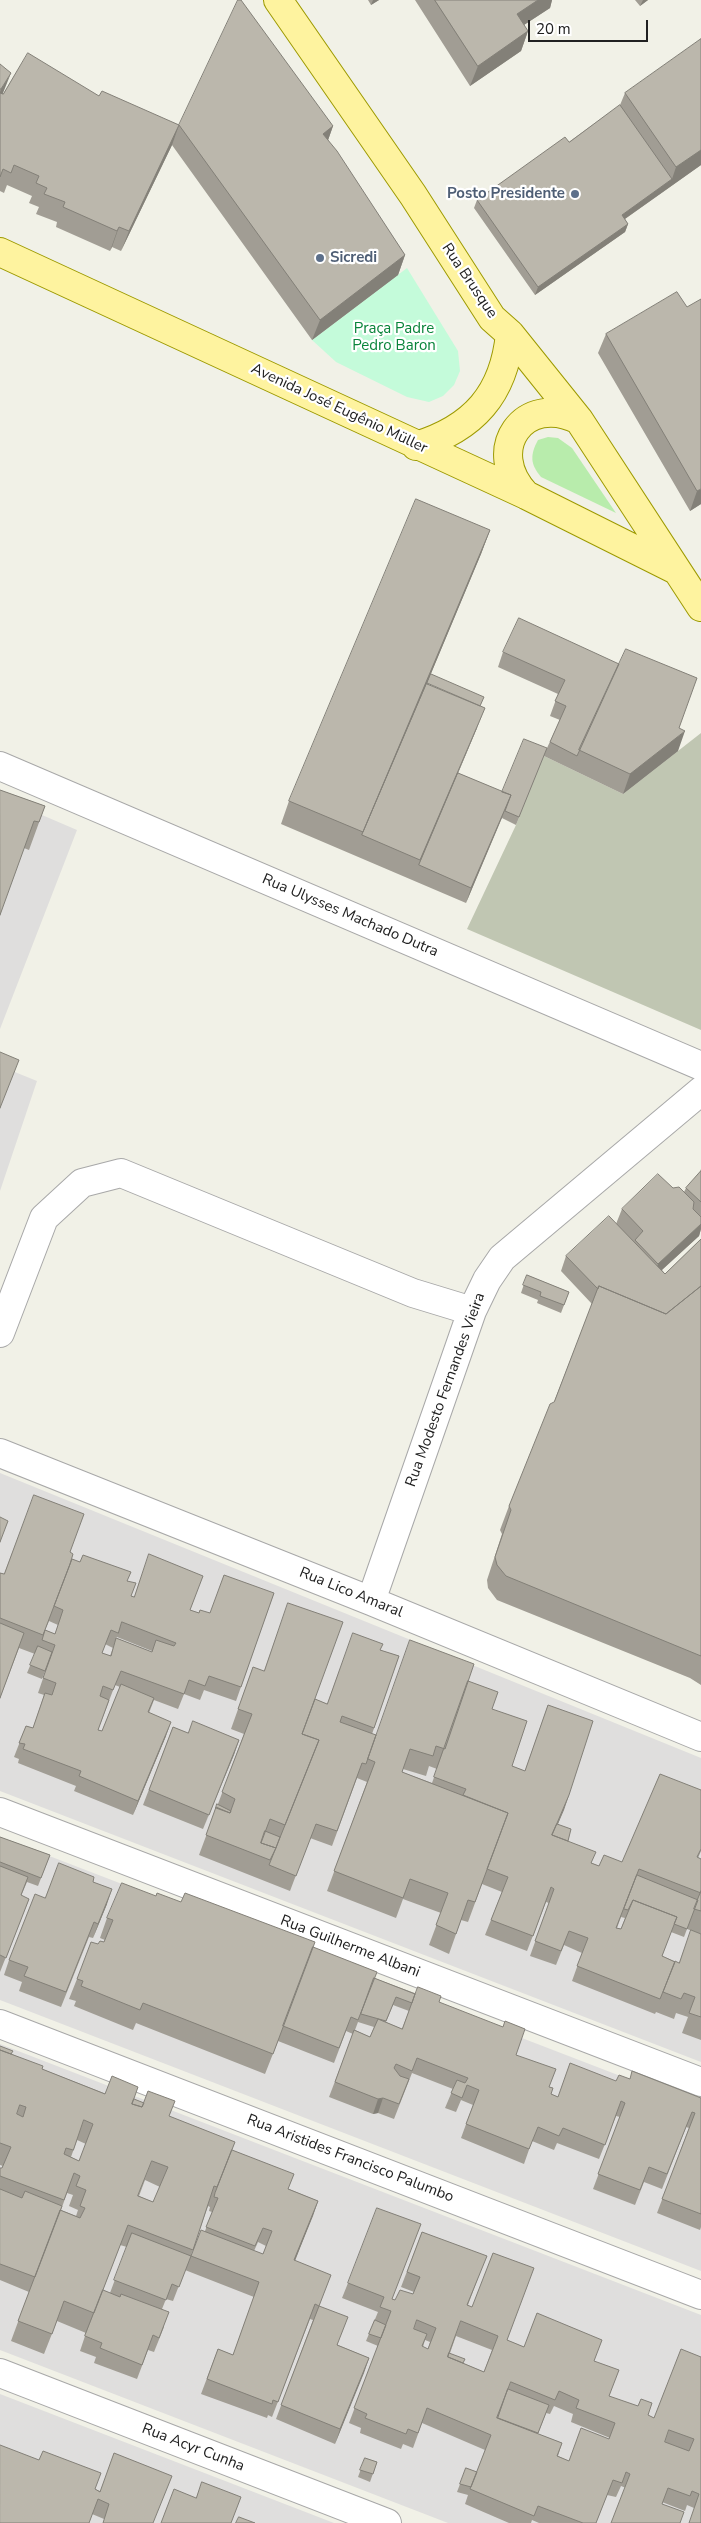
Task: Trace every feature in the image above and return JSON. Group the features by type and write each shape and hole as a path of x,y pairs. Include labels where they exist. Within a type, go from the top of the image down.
{"main road":[{"name":"Rua Brusque","path":"278,0 413,195 492,318 510,334 579,420 701,607"},
{"name":"Avenida José Eugênio Müller","path":"0,252 526,496 676,570"},
{"path":"416,446 438,439 458,428 475,414 490,397 501,378 508,356 510,334"},
{"path":"526,496 515,484 508,469 511,438 520,425 534,416 549,412 565,413 579,420"}],"street":[{"name":"Rua Ulysses Machado Dutra","path":"0,766 701,1066"},
{"name":"Rua Modesto Fernandes Vieira","path":"371,1601 472,1311 487,1280 502,1258 701,1091"},
{"path":"0,1333 44,1218 82,1183 121,1173 413,1293 472,1311"},
{"name":"Rua Lico Amaral","path":"0,1453 371,1601 701,1737"},
{"name":"Rua Guilherme Albani","path":"0,1812 701,2082"},
{"name":"Rua Aristides Francisco Palumbo","path":"0,2024 701,2295"},
{"name":"Rua Acyr Cunha","path":"0,2373 387,2523"}],"shaded area":[{"path":"701,733 701,1030 467,929 516,825 544,756 623,794"},
{"path":"0,797 77,830 0,1029"},
{"path":"0,1066 37,1081 0,1191"},
{"path":"0,1473 701,1758 701,2062 0,1791"},
{"path":"0,1837 701,2107 701,2271 0,2000"},
{"path":"0,2044 701,2315 701,2523 448,2523 0,2350"},
{"path":"0,2394 334,2523 0,2523"}],"green space":[{"name":"Praça Padre Pedro Baron","path":"407,268 458,351 460,371 454,385 443,396 429,402 407,397 336,362 312,340"},
{"path":"548,437 558,438 572,448 616,513 541,477 532,459 538,440"}],"building":[{"path":"238,0 241,0 333,126 323,134 337,151 405,255 320,320 179,125"},
{"path":"435,0 538,0 517,14 528,31 478,66"},
{"path":"701,39 701,150 676,167 625,93"},
{"path":"28,53 99,96 102,91 179,125 129,231 119,227 117,231 63,207 65,202 44,194 47,188 36,183 39,176 14,165 11,173 3,169 0,177 0,93 3,94"},
{"path":"0,64 11,73 1,89 0,89"},
{"path":"620,105 672,179 622,215 628,224 538,287 477,200 565,137 569,142"},
{"path":"677,292 687,307 701,299 701,489 697,491 606,334"},
{"path":"416,499 490,530 363,832 289,801"},
{"path":"519,618 619,664 577,756 550,742 566,706 555,701 565,680 503,652"},
{"path":"626,649 697,678 679,728 685,731 630,774 579,750"},
{"path":"431,674 484,697 480,706 427,684"},
{"path":"427,683 485,708 420,860 362,835"},
{"path":"524,739 547,748 519,817 505,811 511,795 502,792"},
{"path":"458,773 511,795 471,888 419,865"},
{"path":"0,790 45,806 39,822 34,821 0,915"},
{"path":"0,1052 19,1060 0,1108"},
{"path":"701,1171 701,1202 686,1188"},
{"path":"658,1174 673,1188 679,1187 694,1202 693,1209 701,1217 701,1224 658,1264 635,1240 643,1231 622,1209"},
{"path":"609,1216 665,1274 701,1239 701,1286 666,1314 599,1286 598,1289 566,1256"},
{"path":"527,1275 569,1292 564,1305 540,1296 541,1292 523,1285"},
{"path":"599,1286 666,1314 701,1286 701,1656 506,1576 497,1565 495,1557 511,1510 509,1506 550,1404 554,1402"},
{"path":"34,1495 84,1514 70,1552 73,1554 70,1564 43,1635 0,1618 0,1573 4,1574"},
{"path":"0,1517 8,1521 0,1542"},
{"path":"149,1554 203,1576 190,1610 199,1613 200,1610 210,1613 224,1575 274,1593 241,1687 209,1676 205,1686 189,1680 184,1694 121,1671 113,1690 103,1686 100,1696 109,1700 98,1730 102,1731 121,1684 154,1698 148,1712 171,1722 138,1801 79,1776 81,1771 23,1749 25,1744 19,1743 26,1726 33,1728 45,1693 52,1695 56,1683 43,1678 55,1645 42,1640 45,1630 55,1634 63,1610 54,1606 72,1559 80,1562 83,1555 131,1572 127,1581 136,1583 131,1596 134,1597","holes":["122,1622 176,1643 174,1646 156,1640 152,1652 116,1638 111,1656 102,1653 111,1630 118,1633"]},
{"path":"288,1603 343,1622 302,1734 319,1740 285,1825 270,1819 261,1843 276,1848 270,1860 206,1835 216,1807 230,1813 235,1799 222,1792 252,1714 238,1709 253,1667 264,1671"},
{"path":"0,1623 24,1633 0,1698"},
{"path":"353,1633 383,1644 380,1650 399,1656 374,1728 342,1716 340,1722 376,1735 366,1764 362,1763 337,1831 316,1824 296,1876 269,1865 319,1740 302,1734 315,1699 327,1704"},
{"path":"410,1640 474,1664 445,1749 436,1746 433,1756 410,1749 402,1772 508,1813 475,1902 468,1900 456,1934 436,1925 448,1893 410,1879 403,1898 334,1871 375,1762 368,1759"},
{"path":"38,1646 52,1652 45,1671 30,1665"},
{"path":"468,1681 498,1692 492,1709 527,1721 512,1766 525,1771 548,1705 593,1721 569,1795 552,1835 596,1852 591,1863 599,1866 604,1855 622,1862 660,1774 701,1790 701,1849 697,1857 701,1859 701,1893 639,1869 616,1928 621,1929 633,1900 677,1917 662,1956 675,1962 660,1999 577,1966 588,1938 569,1931 561,1951 535,1941 554,1889 551,1887 533,1936 491,1920 508,1877 487,1869 508,1813 463,1795 466,1789 434,1777"},
{"path":"193,1721 239,1740 209,1815 149,1790 173,1727 188,1733"},
{"path":"217,1804 231,1811 230,1813 216,1808"},
{"path":"557,1824 571,1829 568,1841 552,1835"},
{"path":"265,1831 280,1837 276,1848 261,1843"},
{"path":"0,1837 50,1855 41,1878 0,1862"},
{"path":"59,1863 94,1877 93,1882 112,1889 98,1924 94,1922 66,1992 24,1976 28,1967 9,1960 35,1894 45,1898"},
{"path":"0,1866 28,1877 21,1895 29,1899 6,1958 0,1955"},
{"path":"637,1875 698,1900 687,1929 674,1924 677,1917 633,1900 628,1910 624,1909"},
{"path":"122,1883 156,1896 157,1893 181,1902 185,1893 315,1942 273,2054 143,2003 140,2010 81,1986 83,1981 77,1979 91,1942 98,1944 100,1941 104,1942 113,1920 107,1918"},
{"path":"701,1891 701,1911 694,1909"},
{"path":"691,1930 701,1934 701,2017 689,2013 695,1997 684,1993 681,1999 663,1992 675,1961 679,1963"},
{"path":"313,1947 377,1972 358,2020 351,2017 339,2048 283,2026"},
{"path":"374,1978 415,1994 412,2003 396,1997 386,2021 361,2014"},
{"path":"418,1987 441,1996 439,2002 503,2027 505,2021 525,2029 516,2055 556,2069 549,2087 553,2088 551,2094 558,2097 570,2063 616,2081 619,2075 630,2079 632,2071 701,2098 701,2214 662,2199 695,2113 692,2112 667,2174 649,2167 640,2190 598,2174 625,2103 621,2101 605,2145 563,2128 559,2136 538,2127 529,2149 466,2124 479,2090 467,2085 462,2098 451,2093 457,2080 465,2083 468,2078 417,2058 412,2071 396,2064 394,2068 400,2076 409,2079 399,2104 383,2098 378,2099 335,2082 354,2030 370,2037 378,2019 402,2029"},
{"path":"0,2046 13,2051 11,2054 0,2050"},
{"path":"0,2050 43,2066 42,2069 105,2094 112,2076 138,2087 132,2104 142,2107 148,2091 175,2101 169,2116 235,2142 217,2187 214,2186 193,2250 128,2225 94,2313 64,2301 52,2334 18,2321 60,2210 80,2218 85,2208 80,2206 86,2190 76,2186 80,2176 74,2173 64,2200 0,2176 0,2168 2,2168 11,2147 0,2143","holes":["20,2105 26,2107 23,2117 17,2114","84,2120 93,2124 79,2161 64,2154 66,2148 73,2150","152,2161 168,2167 153,2202 138,2196"]},
{"path":"134,2099 144,2103 142,2107 132,2104"},
{"path":"232,2150 294,2174 288,2189 318,2201 294,2260 331,2275 319,2306 315,2304 278,2402 273,2400 272,2404 207,2379 218,2349 233,2355 259,2282 191,2256 201,2230 263,2254 272,2231 263,2228 255,2246 206,2227 218,2198 214,2197 215,2193"},
{"path":"0,2189 22,2198 25,2191 62,2206 35,2277 0,2264"},
{"path":"377,2208 421,2224 392,2299 395,2300 400,2290 413,2294 420,2277 407,2272 422,2232 487,2256 467,2305 472,2307 493,2253 534,2268 507,2340 524,2347 537,2313 602,2340 594,2361 619,2370 609,2396 638,2406 641,2399 652,2403 648,2415 654,2418 681,2349 701,2357 701,2523 689,2523 699,2494 692,2491 690,2496 668,2488 662,2504 684,2512 680,2523 611,2523 630,2474 626,2472 622,2483 613,2480 596,2523 583,2523 538,2506 534,2516 470,2489 491,2435 427,2408 418,2433 408,2429 406,2434 365,2418 367,2414 354,2408 391,2311 380,2307 384,2297 348,2283","holes":["417,2320 436,2328 428,2349 422,2346 427,2334 414,2329","461,2321 498,2336 484,2372 448,2357","511,2382 555,2400 559,2391 579,2400 576,2408 615,2423 609,2439 581,2428 569,2461 557,2456 562,2443 497,2418","669,2430 694,2439 689,2451 665,2442"]},
{"path":"132,2233 191,2256 179,2287 172,2284 166,2300 114,2280"},
{"path":"103,2290 120,2297 121,2294 169,2312 159,2338 153,2335 142,2365 100,2348 102,2343 85,2336"},
{"path":"319,2306 348,2317 337,2345 369,2358 340,2429 281,2405"},
{"path":"375,2320 386,2325 381,2338 369,2334"},
{"path":"449,2353 465,2359 463,2363 448,2357"},
{"path":"508,2389 549,2405 538,2433 498,2418"},
{"path":"0,2445 39,2460 43,2451 101,2473 95,2489 100,2492 114,2453 172,2476 153,2523 103,2523 109,2504 98,2499 89,2523 0,2523"},
{"path":"365,2458 377,2462 373,2474 360,2470"},
{"path":"466,2468 477,2472 471,2487 460,2484"},
{"path":"202,2482 241,2497 231,2523 161,2523 174,2489 196,2498"},
{"path":"239,2517 255,2523 236,2523"}],"place":[{"name":"Posto Presidente","path":"575,194"},
{"name":"Sicredi","path":"320,258"}]}
